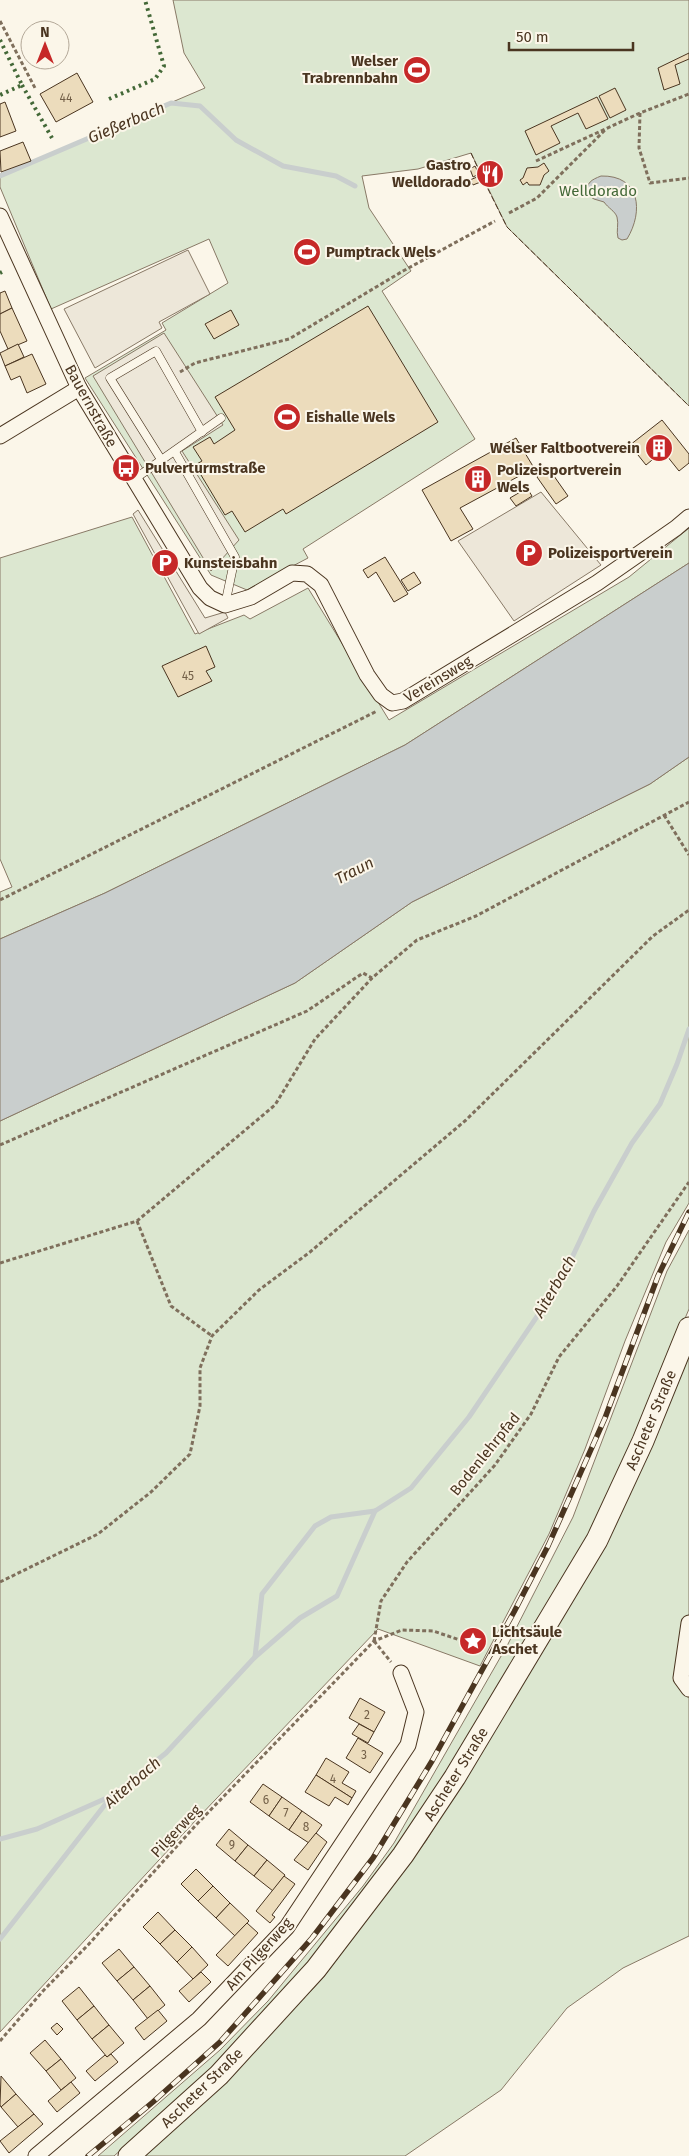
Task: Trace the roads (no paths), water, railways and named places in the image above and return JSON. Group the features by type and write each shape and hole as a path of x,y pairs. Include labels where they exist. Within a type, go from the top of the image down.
{"main road":[{"name":"Ascheter Straße","path":"129,2156 219,2075 264,2026 316,1969 404,1855 455,1777 597,1540 643,1441 689,1328"}],"street":[{"name":"Bauernstraße","path":"0,216 79,388 200,588 210,598 225,605"},
{"path":"0,436 79,388"},
{"name":"Vereinsweg","path":"225,605 251,597 292,574 307,574 321,585 367,675 381,695 392,703 403,701 597,583 689,517"},
{"path":"689,1622 681,1678 689,1689"},
{"name":"Am Pilgerweg","path":"36,2156 199,2019 286,1927 408,1745 416,1712 400,1673"}],"lane":[{"path":"162,461 110,378 156,351 202,432"},
{"path":"133,480 221,418"},
{"path":"175,452 234,557 225,605"}],"water":[{"path":"601,176 614,177 624,181 631,188 635,197 637,206 636,217 627,239 622,240 618,238 618,220 615,213 604,202 586,194 590,182"},
{"name":"Traun","path":"689,563 689,757 650,784 412,902 295,983 0,1121 0,939 105,893 405,745"}],"waterway":[{"name":"Gießerbach","path":"0,176 171,103 200,106 236,140 283,166 336,176 355,186"},
{"name":"Aiterbach","path":"0,1939 111,1797 166,1753 255,1657 300,1618 337,1596 375,1511 411,1488 469,1417 561,1281 594,1211 632,1143 660,1104 689,1029"},
{"name":"Aiterbach","path":"255,1657 262,1594 315,1526 331,1517 375,1511"},
{"path":"0,1839 37,1829 109,1797"}],"railway":[{"path":"88,2156 153,2102 220,2042 312,1938 373,1858 432,1761 548,1546 605,1418 658,1276 689,1212"}],"place":[{"name":"Welser Trabrennbahn","path":"417,70"},
{"name":"Gastro Welldorado","path":"490,174"},
{"name":"Pumptrack Wels","path":"307,252"},
{"name":"Eishalle Wels","path":"287,417"},
{"name":"Welser Faltbootverein","path":"659,448"},
{"name":"Pulverturmstraße","path":"126,468"},
{"name":"Polizeisportverein Wels","path":"478,479"},
{"name":"Polizeisportverein","path":"529,553"},
{"name":"Kunsteisbahn","path":"165,563"},
{"name":"Lichtsäule Aschet","path":"473,1641"}],"park label":[{"name":"Welldorado","path":"598,191"}]}
